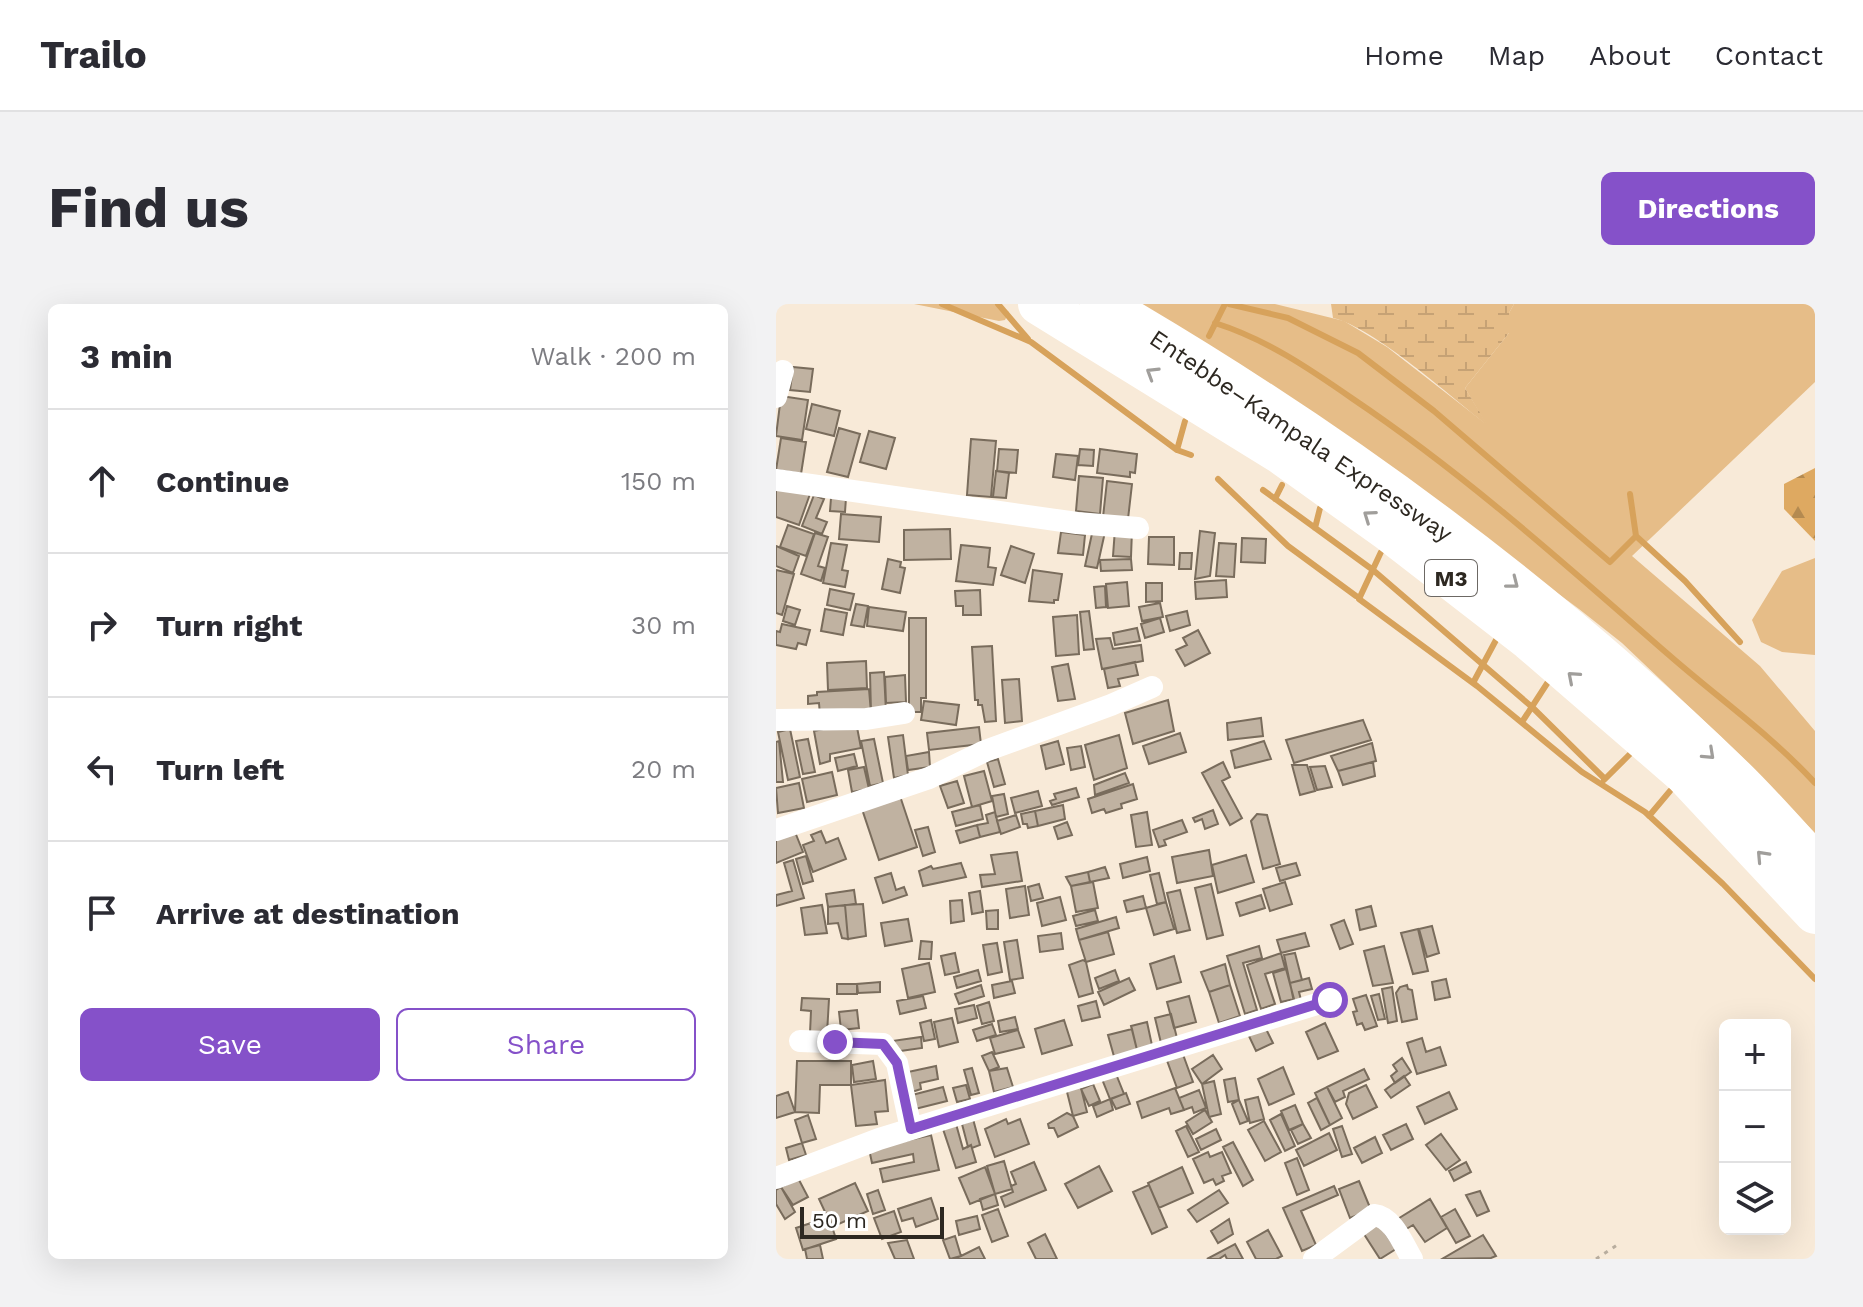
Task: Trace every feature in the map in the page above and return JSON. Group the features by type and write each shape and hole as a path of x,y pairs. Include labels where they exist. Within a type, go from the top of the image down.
{"highway":[{"name":"Entebbe–Kampala Expressway","path":"1039,304 1282,454 1388,530 1530,640 1684,773 1815,913"},
{"name":"Entebbe–Kampala Expressway","path":"1101,304 1186,353 1286,419 1518,587 1619,672 1734,777 1815,865"}],"street":[{"path":"776,397 783,371"},
{"path":"776,480 1077,523 1138,528"},
{"path":"776,830 929,778 985,751 1152,687"},
{"path":"776,720 866,719 904,713"},
{"path":"776,1178 911,1129 1330,1000"},
{"path":"800,1041 883,1044 897,1063 911,1129"},
{"path":"1314,1259 1374,1215 1380,1215 1390,1223 1412,1259"}],"path":[{"path":"1596,1259 1617,1245"}],"green space":[{"path":"914,304 997,304 1009,312 1005,320 999,321"},
{"path":"1137,304 1275,304 1344,321 1387,347 1486,424 1465,388 1509,333 1509,313 1514,304 1815,304 1815,382 1632,556 1760,666 1815,731 1815,833 1742,757 1622,643 1579,609 1436,504"},
{"path":"1331,304 1514,304 1509,313 1509,333 1465,388 1488,426 1391,349 1350,324 1333,318"},
{"path":"1815,468 1815,541 1784,509 1784,484"},
{"path":"1815,558 1815,655 1782,652 1761,642 1752,620 1782,571"}],"building":[{"path":"793,367 813,369 810,392 790,390"},
{"path":"781,396 808,400 802,440 776,436"},
{"path":"812,404 840,411 834,436 806,429"},
{"path":"839,428 860,434 848,477 827,472"},
{"path":"869,431 895,438 886,469 860,462"},
{"path":"781,438 806,442 801,474 776,470"},
{"path":"971,439 996,441 991,497 967,495"},
{"path":"999,449 1018,450 1016,473 997,471"},
{"path":"1080,449 1094,450 1093,466 1078,465"},
{"path":"1100,449 1137,454 1135,473 1130,472 1130,477 1097,473"},
{"path":"1056,454 1078,456 1075,480 1053,477"},
{"path":"996,471 1009,473 1006,498 993,497"},
{"path":"1079,476 1103,478 1100,514 1076,511"},
{"path":"1107,481 1132,484 1128,519 1103,517"},
{"path":"776,483 810,494 799,525 776,517"},
{"path":"814,495 824,499 816,518 827,522 822,534 802,526"},
{"path":"831,498 846,498 845,512 830,511"},
{"path":"841,514 881,517 879,542 839,539"},
{"path":"788,525 814,534 806,556 780,547"},
{"path":"950,529 951,559 904,560 904,530"},
{"path":"1093,529 1105,532 1097,568 1085,566"},
{"path":"1115,529 1132,530 1131,557 1113,556"},
{"path":"1200,531 1215,533 1210,576 1195,579"},
{"path":"1061,532 1085,535 1083,555 1058,553"},
{"path":"815,533 828,537 818,566 825,568 821,581 801,574"},
{"path":"1149,537 1174,537 1174,565 1148,564"},
{"path":"1242,538 1266,539 1265,563 1241,562"},
{"path":"831,543 847,545 842,570 848,571 845,587 823,583"},
{"path":"1219,543 1236,544 1234,577 1216,576"},
{"path":"961,545 990,548 988,567 996,568 993,585 956,581"},
{"path":"776,546 799,556 793,573 776,566"},
{"path":"1011,546 1034,554 1025,583 1001,575"},
{"path":"1180,553 1192,553 1191,569 1179,569"},
{"path":"888,559 901,562 900,567 905,568 900,593 882,589"},
{"path":"1131,559 1132,570 1101,571 1100,560"},
{"path":"776,570 794,574 782,615 776,613"},
{"path":"1033,570 1062,574 1058,600 1054,603 1029,601"},
{"path":"1226,580 1227,597 1196,599 1195,582"},
{"path":"1127,582 1129,606 1108,608 1106,584"},
{"path":"1146,583 1162,583 1162,601 1146,602"},
{"path":"1105,586 1106,607 1096,608 1094,587"},
{"path":"830,589 854,594 850,610 827,605"},
{"path":"980,590 981,615 963,615 963,606 956,606 955,591"},
{"path":"1160,603 1163,617 1142,621 1139,607"},
{"path":"856,604 868,606 864,627 851,625"},
{"path":"787,606 800,610 795,625 783,621"},
{"path":"869,607 906,612 903,631 867,626"},
{"path":"825,609 847,613 843,635 821,631"},
{"path":"1089,611 1094,649 1084,650 1080,612"},
{"path":"1187,611 1190,625 1170,631 1166,616"},
{"path":"1077,615 1079,654 1056,656 1053,617"},
{"path":"909,618 926,618 926,698 921,698 921,712 909,712"},
{"path":"1160,618 1164,632 1145,638 1141,624"},
{"path":"782,624 810,630 806,645 798,643 796,649 776,645 776,631 780,632"},
{"path":"1137,628 1140,641 1115,645 1113,633"},
{"path":"1198,630 1210,653 1185,666 1176,650 1187,645 1183,638"},
{"path":"1110,638 1113,649 1141,645 1143,661 1102,669 1096,639"},
{"path":"992,646 996,721 985,722 982,705 975,700 972,647"},
{"path":"866,661 867,688 828,690 827,663"},
{"path":"1135,662 1138,675 1118,679 1120,686 1108,688 1104,669"},
{"path":"1068,664 1075,699 1058,701 1052,667"},
{"path":"884,672 886,712 871,712 870,673"},
{"path":"905,675 906,702 886,703 885,677"},
{"path":"1019,679 1022,721 1005,723 1002,680"},
{"path":"869,689 871,713 820,716 819,703 808,704 808,696 817,695 817,692"},
{"path":"1168,700 1174,731 1133,744 1125,713"},
{"path":"924,701 959,705 956,725 921,720"},
{"path":"1261,718 1263,736 1228,740 1227,723"},
{"path":"1363,720 1371,740 1294,763 1286,740"},
{"path":"856,722 861,748 830,754 830,761 820,764 814,731"},
{"path":"979,727 981,744 929,750 927,733"},
{"path":"790,729 800,777 788,780 778,732"},
{"path":"1180,733 1186,752 1149,764 1143,746"},
{"path":"903,735 908,775 894,778 888,737"},
{"path":"1119,735 1127,768 1094,780 1085,745"},
{"path":"808,739 815,772 803,774 796,741"},
{"path":"874,739 883,783 870,786 861,741"},
{"path":"779,741 783,782 776,782 776,742"},
{"path":"1058,741 1064,764 1046,769 1041,746"},
{"path":"1264,741 1271,759 1235,768 1231,751"},
{"path":"1372,743 1376,761 1338,771 1331,756"},
{"path":"1081,746 1085,767 1071,770 1067,748"},
{"path":"929,752 930,767 908,770 906,756"},
{"path":"854,754 857,766 838,771 835,758"},
{"path":"998,759 1005,784 994,787 987,762"},
{"path":"1223,762 1230,777 1222,781 1242,818 1230,825 1202,773"},
{"path":"1373,762 1375,776 1343,785 1338,771"},
{"path":"1292,765 1307,765 1315,791 1300,795"},
{"path":"1325,766 1332,787 1317,790 1310,767"},
{"path":"864,767 869,789 852,792 848,770"},
{"path":"984,771 992,801 972,807 964,776"},
{"path":"832,772 837,795 807,802 802,779"},
{"path":"1125,773 1129,783 1095,795 1094,785"},
{"path":"957,781 964,803 948,808 940,786"},
{"path":"799,783 804,808 778,813 776,788"},
{"path":"1133,784 1137,799 1106,813 1104,809 1092,813 1088,799"},
{"path":"1076,788 1079,797 1052,805 1050,801 1056,799 1054,794"},
{"path":"1038,791 1042,806 1015,813 1011,798"},
{"path":"1004,794 1008,814 996,817 992,796"},
{"path":"900,796 917,847 879,860 862,809"},
{"path":"980,805 983,819 956,826 952,812"},
{"path":"1063,805 1065,819 1038,826 1035,811"},
{"path":"1213,810 1218,824 1205,829 1202,819 1195,822 1193,818"},
{"path":"1035,811 1038,826 1028,828 1027,824 1023,824 1021,814"},
{"path":"995,812 1000,832 980,837 977,825 988,823 986,815"},
{"path":"1147,812 1152,845 1136,847 1131,815"},
{"path":"1257,814 1267,815 1280,864 1263,869 1251,821"},
{"path":"1016,815 1020,827 1001,834 997,821"},
{"path":"1182,820 1187,832 1164,840 1166,845 1159,847 1153,830"},
{"path":"1067,822 1072,835 1058,839 1054,827"},
{"path":"977,825 980,837 960,843 956,831"},
{"path":"793,827 803,852 776,863 776,834"},
{"path":"928,827 935,852 923,856 915,830"},
{"path":"821,831 826,843 838,838 846,859 813,872 803,845 814,841 811,835"},
{"path":"1209,850 1213,876 1177,883 1172,857"},
{"path":"1017,852 1022,881 982,887 980,875 995,874 991,855"},
{"path":"1246,855 1254,882 1218,893 1212,865"},
{"path":"806,856 813,881 803,884 796,859"},
{"path":"1147,857 1150,871 1123,878 1120,864"},
{"path":"793,860 804,898 776,906 776,895 792,891 784,863"},
{"path":"961,863 966,877 923,886 919,871 931,866 933,869"},
{"path":"1296,863 1300,875 1280,881 1276,868"},
{"path":"1105,867 1109,878 1090,882 1088,872"},
{"path":"1088,872 1090,882 1071,886 1066,877"},
{"path":"891,873 896,890 904,887 907,895 883,903 875,878"},
{"path":"1159,873 1166,902 1157,904 1150,875"},
{"path":"1093,882 1098,908 1076,912 1071,886"},
{"path":"1285,882 1292,904 1270,911 1263,889"},
{"path":"1039,884 1043,898 1031,901 1028,887"},
{"path":"1211,884 1223,935 1207,939 1195,888"},
{"path":"1025,886 1029,915 1010,918 1006,889"},
{"path":"854,890 856,904 828,907 826,894"},
{"path":"1180,890 1190,930 1177,933 1167,893"},
{"path":"980,891 983,912 972,914 969,893"},
{"path":"1261,895 1265,908 1240,916 1236,903"},
{"path":"1143,896 1146,908 1127,912 1124,901"},
{"path":"1060,897 1066,920 1042,926 1037,903"},
{"path":"962,900 964,921 951,923 950,901"},
{"path":"1166,902 1174,929 1154,935 1146,908"},
{"path":"863,904 866,936 848,939 845,905"},
{"path":"822,905 827,933 805,935 801,908"},
{"path":"845,905 848,939 842,938 838,923 828,924 828,907"},
{"path":"1371,906 1376,926 1360,930 1356,910"},
{"path":"998,910 998,929 987,929 986,911"},
{"path":"1095,910 1098,921 1076,926 1073,916"},
{"path":"1116,917 1119,928 1079,940 1076,929"},
{"path":"908,919 912,941 885,946 881,923"},
{"path":"1344,920 1353,944 1340,949 1331,925"},
{"path":"1432,926 1439,953 1427,957 1419,929"},
{"path":"1418,929 1428,971 1413,974 1401,933"},
{"path":"1108,932 1114,954 1086,962 1079,940"},
{"path":"1061,933 1063,949 1040,952 1038,936"},
{"path":"1305,933 1309,946 1281,953 1277,940"},
{"path":"1017,940 1023,978 1010,980 1004,942"},
{"path":"921,941 932,942 931,959 919,959"},
{"path":"997,943 1002,972 988,975 983,945"},
{"path":"1259,946 1262,958 1243,963 1257,1010 1245,1014 1227,956"},
{"path":"1384,946 1393,983 1373,986 1364,951"},
{"path":"955,953 959,972 945,975 941,956"},
{"path":"1281,953 1285,968 1265,974 1275,1004 1261,1009 1247,965"},
{"path":"1295,953 1302,980 1290,983 1284,955"},
{"path":"1174,956 1181,982 1157,989 1150,964"},
{"path":"1083,960 1093,993 1079,997 1069,965"},
{"path":"929,963 935,992 908,998 902,969"},
{"path":"1225,964 1230,985 1209,992 1201,972"},
{"path":"1286,969 1294,999 1281,1002 1273,973"},
{"path":"978,970 981,981 957,988 954,977"},
{"path":"1115,970 1119,981 1099,989 1095,978"},
{"path":"1129,978 1135,990 1104,1005 1098,992"},
{"path":"1309,978 1312,989 1299,992 1301,1000 1294,1002 1290,983"},
{"path":"1446,979 1450,997 1435,1000 1432,982"},
{"path":"1012,981 1015,993 994,998 992,985"},
{"path":"880,982 880,992 858,993 857,984"},
{"path":"837,984 857,984 857,994 837,994"},
{"path":"981,985 984,996 959,1004 955,994"},
{"path":"1230,985 1240,1016 1219,1023 1209,992"},
{"path":"1407,985 1412,990 1417,1019 1402,1022 1396,993 1400,987"},
{"path":"1392,987 1397,1021 1388,1023 1382,989"},
{"path":"1379,994 1385,1019 1378,1020 1371,996"},
{"path":"1366,995 1377,1026 1365,1030 1362,1023 1357,1025 1353,999"},
{"path":"923,996 926,1008 900,1014 897,1001"},
{"path":"1189,996 1196,1022 1174,1028 1167,1002"},
{"path":"802,998 829,999 827,1034 810,1033 811,1011 801,1010"},
{"path":"1096,1001 1100,1017 1082,1021 1078,1006"},
{"path":"989,1002 994,1021 982,1024 977,1006"},
{"path":"974,1005 977,1018 958,1023 955,1009"},
{"path":"857,1010 859,1028 841,1030 839,1012"},
{"path":"1171,1014 1177,1038 1161,1043 1155,1018"},
{"path":"1015,1017 1018,1029 1000,1032 998,1021"},
{"path":"952,1018 958,1042 939,1047 934,1022"},
{"path":"931,1020 935,1039 924,1041 920,1023"},
{"path":"1064,1020 1072,1045 1042,1054 1035,1029"},
{"path":"1147,1022 1153,1050 1138,1054 1131,1026"},
{"path":"1325,1023 1338,1051 1318,1059 1306,1032"},
{"path":"992,1024 996,1035 977,1041 973,1030"},
{"path":"1265,1027 1273,1043 1256,1051 1248,1034"},
{"path":"1132,1029 1138,1054 1115,1060 1108,1035"},
{"path":"1018,1030 1024,1047 995,1054 990,1038"},
{"path":"921,1037 922,1048 893,1052 892,1041"},
{"path":"1422,1038 1426,1052 1440,1047 1446,1065 1417,1074 1407,1043"},
{"path":"1181,1049 1193,1082 1177,1088 1165,1055"},
{"path":"992,1052 999,1067 989,1071 982,1056"},
{"path":"1213,1055 1222,1069 1202,1084 1192,1069"},
{"path":"1402,1058 1411,1072 1395,1083 1391,1076 1397,1071 1393,1065"},
{"path":"797,1061 851,1061 851,1085 820,1085 819,1113 795,1112"},
{"path":"873,1061 876,1079 854,1082 852,1065"},
{"path":"936,1066 938,1079 920,1083 921,1089 912,1092 908,1072"},
{"path":"1283,1067 1294,1094 1269,1105 1258,1079"},
{"path":"972,1068 979,1093 971,1095 964,1070"},
{"path":"1007,1068 1013,1087 994,1092 989,1071"},
{"path":"1364,1069 1369,1079 1343,1091 1345,1097 1335,1102 1327,1087"},
{"path":"1116,1074 1124,1094 1110,1099 1102,1079"},
{"path":"1404,1076 1410,1085 1391,1098 1385,1090"},
{"path":"1235,1078 1239,1100 1228,1102 1224,1080"},
{"path":"885,1080 888,1111 875,1112 877,1124 856,1126 851,1085"},
{"path":"1214,1081 1221,1114 1209,1117 1202,1084"},
{"path":"1080,1084 1087,1112 1073,1116 1066,1088"},
{"path":"1093,1084 1100,1101 1089,1106 1081,1089"},
{"path":"966,1085 970,1099 957,1102 953,1088"},
{"path":"1366,1085 1377,1107 1353,1119 1346,1104 1349,1093"},
{"path":"943,1087 947,1101 915,1109 912,1095"},
{"path":"1327,1087 1342,1118 1330,1125 1315,1093"},
{"path":"1175,1088 1184,1110 1171,1114 1169,1108 1142,1118 1137,1102"},
{"path":"1199,1090 1206,1108 1194,1113 1192,1107 1184,1110 1179,1098"},
{"path":"788,1092 795,1112 776,1118 776,1096"},
{"path":"1449,1092 1457,1109 1425,1124 1417,1107"},
{"path":"1126,1093 1130,1104 1116,1109 1111,1099"},
{"path":"1258,1097 1264,1119 1250,1123 1245,1100"},
{"path":"1317,1098 1330,1125 1321,1130 1308,1103"},
{"path":"1110,1099 1113,1110 1097,1117 1093,1106"},
{"path":"1239,1100 1248,1121 1240,1124 1232,1104"},
{"path":"1295,1105 1303,1124 1289,1130 1281,1111"},
{"path":"1205,1110 1212,1122 1193,1134 1186,1122"},
{"path":"1067,1113 1073,1116 1078,1127 1058,1137 1048,1124"},
{"path":"1281,1114 1295,1146 1285,1151 1270,1120"},
{"path":"808,1115 816,1139 802,1143 795,1120"},
{"path":"973,1119 980,1145 972,1148 971,1145 968,1147 962,1124"},
{"path":"1006,1119 1008,1124 1020,1119 1029,1144 995,1157 985,1129"},
{"path":"1264,1121 1281,1152 1265,1161 1248,1130"},
{"path":"956,1124 963,1149 971,1145 976,1162 956,1168 943,1129"},
{"path":"1303,1124 1311,1138 1298,1144 1291,1130"},
{"path":"1406,1124 1413,1139 1391,1150 1383,1135"},
{"path":"1186,1126 1199,1152 1188,1157 1176,1131"},
{"path":"1342,1126 1352,1154 1342,1157 1333,1129"},
{"path":"1216,1129 1221,1140 1201,1150 1196,1139"},
{"path":"1329,1133 1337,1150 1304,1166 1296,1150"},
{"path":"1441,1134 1460,1160 1446,1170 1426,1145"},
{"path":"931,1135 939,1170 883,1182 880,1169 914,1162 913,1154 872,1163 869,1149"},
{"path":"1375,1137 1382,1153 1362,1163 1354,1148"},
{"path":"1233,1142 1253,1180 1243,1186 1223,1147"},
{"path":"802,1143 806,1155 789,1160 786,1148"},
{"path":"1208,1152 1210,1157 1222,1152 1231,1173 1222,1176 1224,1181 1216,1185 1213,1179 1204,1183 1193,1159"},
{"path":"1297,1158 1309,1190 1297,1195 1285,1163"},
{"path":"1004,1161 1012,1189 995,1194 987,1166"},
{"path":"1034,1162 1046,1190 1005,1207 1001,1197 1013,1192 1011,1186 1016,1184 1011,1172"},
{"path":"1466,1162 1471,1172 1454,1181 1449,1171"},
{"path":"1099,1166 1112,1191 1078,1208 1065,1184"},
{"path":"985,1167 995,1194 970,1204 959,1178"},
{"path":"1182,1167 1193,1193 1159,1208 1148,1183"},
{"path":"798,1178 808,1197 793,1205 781,1187"},
{"path":"1359,1181 1371,1210 1350,1218 1339,1189"},
{"path":"855,1183 868,1211 832,1227 819,1199"},
{"path":"1149,1185 1167,1227 1152,1234 1133,1192"},
{"path":"1334,1186 1338,1195 1301,1211 1316,1245 1302,1251 1283,1208"},
{"path":"781,1187 795,1212 785,1219 776,1204 776,1190"},
{"path":"878,1190 885,1210 873,1214 867,1194"},
{"path":"1219,1190 1228,1203 1197,1222 1188,1210"},
{"path":"1480,1191 1489,1211 1477,1216 1466,1195"},
{"path":"995,1194 998,1205 983,1210 980,1199"},
{"path":"931,1198 938,1219 916,1227 913,1218 902,1221 898,1209"},
{"path":"1430,1199 1447,1228 1425,1242 1413,1225 1403,1231 1396,1220"},
{"path":"998,1209 1008,1236 992,1242 982,1215"},
{"path":"1455,1209 1470,1236 1456,1243 1441,1217"},
{"path":"894,1211 901,1232 882,1239 874,1218"},
{"path":"977,1216 980,1229 959,1235 956,1221"},
{"path":"829,1217 836,1239 803,1250 796,1228"},
{"path":"1229,1219 1233,1234 1218,1243 1211,1231"},
{"path":"1377,1221 1396,1249 1380,1259 1362,1231"},
{"path":"1268,1230 1282,1256 1256,1259 1247,1242"},
{"path":"1045,1234 1057,1259 1036,1259 1028,1243"},
{"path":"1483,1235 1496,1256 1442,1259"},
{"path":"955,1236 961,1256 950,1259 943,1240"},
{"path":"907,1240 914,1259 895,1259 888,1243"},
{"path":"1235,1244 1243,1259 1227,1259 1225,1255 1219,1259 1207,1259"},
{"path":"820,1245 823,1259 807,1259 805,1249"},
{"path":"979,1247 985,1259 953,1259 961,1256"}],"waterway":[{"path":"942,304 1031,342 1177,450 1191,455"},
{"path":"998,304 1028,339"},
{"path":"1209,336 1225,304"},
{"path":"1229,304 1288,318 1358,353 1434,411 1610,562 1636,536"},
{"path":"1215,323 1252,337 1304,366 1436,459 1515,522 1762,733 1815,783"},
{"path":"1177,450 1185,421"},
{"path":"1218,479 1288,546 1356,596"},
{"path":"1275,499 1282,485"},
{"path":"1263,490 1373,570 1532,707 1605,779"},
{"path":"1630,494 1636,536 1685,581 1740,642"},
{"path":"1315,528 1320,508"},
{"path":"1381,552 1359,599 1477,686 1582,772 1645,812 1723,884 1815,979"},
{"path":"1473,683 1496,640"},
{"path":"1522,722 1548,682"},
{"path":"1604,780 1630,754"},
{"path":"1649,816 1670,791"}],"route":[{"path":"835,1042 883,1044 897,1063 911,1129 1330,1000"}]}
